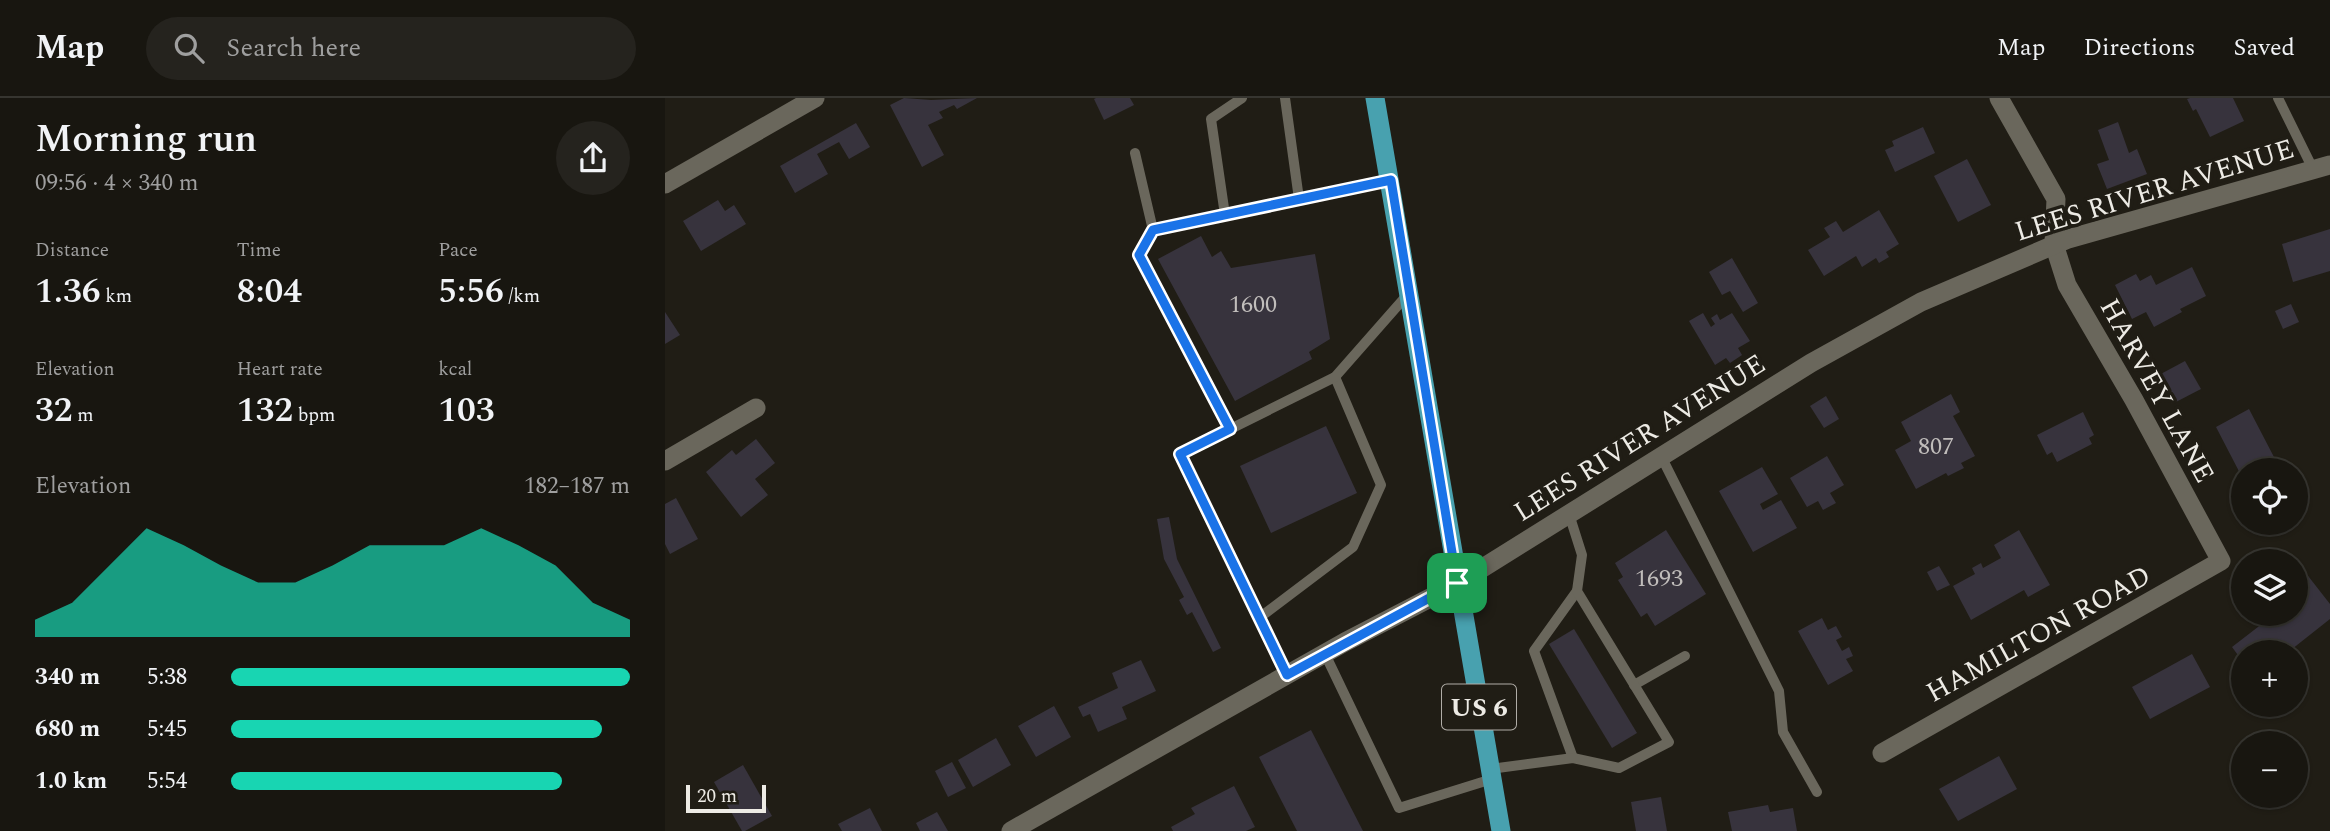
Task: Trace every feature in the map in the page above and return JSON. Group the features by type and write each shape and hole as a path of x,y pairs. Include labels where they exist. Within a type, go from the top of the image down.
{"main road":[{"path":"665,184 815,98"},
{"name":"US 6","path":"1375,98 1500,831"},
{"path":"1999,98 2056,199 2054,244"},
{"name":"LEES RIVER AVENUE","path":"1011,831 1287,675 1457,583 1811,363 1921,302 2054,244 2149,214 2321,167"},
{"name":"HARVEY LANE","path":"2054,244 2067,285 2134,400 2221,561"},
{"path":"665,461 756,408"},
{"name":"HAMILTON ROAD","path":"1882,752 2221,561"}],"lane":[{"path":"1225,215 1211,118 1242,98"},
{"path":"1285,98 1300,199"},
{"path":"2277,98 2321,167"},
{"path":"1135,153 1153,230 1139,255 1230,429"},
{"path":"1153,230 1391,180"},
{"path":"1287,675 1180,454 1335,377 1409,292"},
{"path":"1259,618 1353,547 1381,485 1335,377"},
{"path":"1661,456 1779,691 1783,732 1817,792"},
{"path":"1569,514 1582,555 1577,592 1534,651 1573,758"},
{"path":"1325,654 1399,808 1491,774 1573,758 1619,768 1669,742 1577,592"},
{"path":"1634,685 1685,656"}],"building":[{"path":"904,98 977,98 957,109 954,105 939,112 943,118 928,125 944,155 922,167 890,105"},
{"path":"1130,98 1134,105 1104,120 1094,99"},
{"path":"2233,98 2244,121 2210,137 2196,109 2193,111 2187,99"},
{"path":"2118,122 2129,153 2137,149 2147,174 2107,189 2097,164 2109,160 2098,130"},
{"path":"856,123 870,147 849,159 839,142 817,154 828,174 795,193 780,166"},
{"path":"1923,127 1935,153 1895,172 1885,150 1894,146 1892,141"},
{"path":"1967,159 1991,205 1958,222 1934,176"},
{"path":"718,200 725,211 734,205 746,224 701,251 683,221"},
{"path":"1879,210 1899,244 1886,252 1889,257 1879,263 1876,258 1862,267 1856,256 1824,276 1808,250 1830,237 1824,228 1836,221 1843,232"},
{"path":"2330,229 2330,271 2293,282 2282,244"},
{"path":"1201,236 1212,257 1221,251 1231,268 1315,254 1330,339 1309,352 1312,359 1235,401 1158,259"},
{"path":"1732,258 1758,303 1743,312 1730,291 1722,295 1709,272"},
{"path":"2192,267 2206,296 2180,309 2182,312 2154,327 2146,312 2132,319 2115,285 2136,274 2140,281 2151,275 2156,285"},
{"path":"2291,304 2299,322 2283,329 2275,311"},
{"path":"665,312 680,335 665,344"},
{"path":"1703,313 1711,327 1715,324 1711,318 1717,314 1720,320 1732,313 1750,341 1738,348 1742,355 1730,363 1726,358 1715,365 1689,321"},
{"path":"2185,361 2201,389 2172,404 2157,376"},
{"path":"1951,394 1960,412 1953,416 1975,456 1961,463 1964,468 1948,476 1946,473 1916,489 1895,450 1911,441 1901,422"},
{"path":"1826,396 1839,419 1824,428 1810,406"},
{"path":"2249,409 2274,458 2232,458 2216,427"},
{"path":"2083,412 2094,435 2089,438 2092,444 2057,462 2052,452 2047,455 2037,435"},
{"path":"1326,426 1357,493 1271,533 1240,466"},
{"path":"756,439 775,463 755,479 768,495 741,517 706,472 732,450 736,455"},
{"path":"1827,456 1844,485 1830,493 1836,503 1823,510 1818,501 1807,507 1790,478"},
{"path":"1762,467 1778,494 1760,504 1763,510 1781,500 1797,528 1753,552 1719,491"},
{"path":"676,498 698,539 670,554 665,544 665,504"},
{"path":"1169,517 1177,559 1221,648 1213,652 1192,612 1187,615 1179,600 1184,597 1164,559 1157,519"},
{"path":"1666,530 1706,594 1655,626 1647,613 1641,617 1618,580 1623,577 1615,563"},
{"path":"2019,530 2050,585 2028,597 2024,590 1971,620 1953,586 1975,574 1972,568 1981,563 1983,568 2001,558 1994,545"},
{"path":"1939,566 1950,585 1937,591 1927,572"},
{"path":"2308,576 2330,604 2330,619 2303,640 2241,640 2259,626 2308,626"},
{"path":"1822,618 1828,630 1836,626 1842,637 1836,640 1842,651 1849,647 1853,656 1846,659 1853,671 1828,685 1798,631"},
{"path":"1574,629 1637,733 1612,748 1549,644"},
{"path":"2192,654 2210,687 2150,719 2132,687"},
{"path":"1141,660 1156,691 1122,707 1127,719 1098,732 1090,714 1083,717 1078,707 1118,688 1112,673"},
{"path":"1054,706 1071,737 1036,757 1018,726"},
{"path":"1311,730 1363,831 1297,831 1259,757"},
{"path":"996,738 1011,765 973,787 958,760"},
{"path":"1999,756 2017,789 1958,821 1939,789"},
{"path":"952,762 966,788 948,797 935,771"},
{"path":"743,765 772,816 745,831 742,831 714,782"},
{"path":"1234,786 1255,827 1246,831 1173,831 1171,827 1195,814 1191,808"},
{"path":"1661,797 1667,831 1636,831 1631,802"},
{"path":"1768,805 1770,812 1793,808 1797,831 1732,831 1728,812"},
{"path":"870,808 882,831 842,831 838,824"},
{"path":"937,812 948,831 920,831 916,823"}],"route":[{"path":"1391,180 1457,583 1287,675 1180,454 1230,429 1139,255 1153,230 1391,180"}]}
